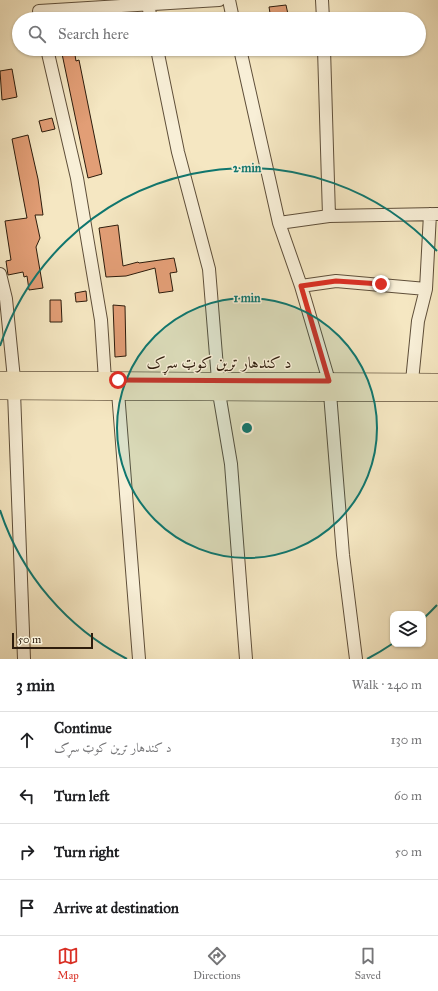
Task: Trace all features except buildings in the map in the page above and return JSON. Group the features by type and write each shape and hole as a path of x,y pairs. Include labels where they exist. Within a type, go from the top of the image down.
{"main road":[{"name":"د کندهار ترين کوټ سړک","path":"75,386 105,380 218,386 329,387 438,394"},
{"name":"د کندهار ترين کوټ سړک","path":"329,387 412,381 438,381"},
{"name":"د کندهار ترين کوټ سړک","path":"7,385 75,386 118,392 218,386"}],"street":[{"path":"38,10 220,0"},
{"path":"229,0 232,12"},
{"path":"322,0 323,12"},
{"path":"50,56 77,178 101,320 105,380"},
{"path":"158,56 178,152 209,269 218,386 231,464 246,659"},
{"path":"242,56 279,223 301,286 329,387 343,555 356,659"},
{"path":"324,56 329,216"},
{"path":"279,223 329,216 434,214 426,289 418,321 412,381"},
{"path":"0,274 6,298 7,385 24,659"},
{"path":"301,286 336,281 426,289"},
{"path":"118,392 139,659"}],"route":[{"path":"118,380 329,381 301,286 336,281 381,284"}]}
